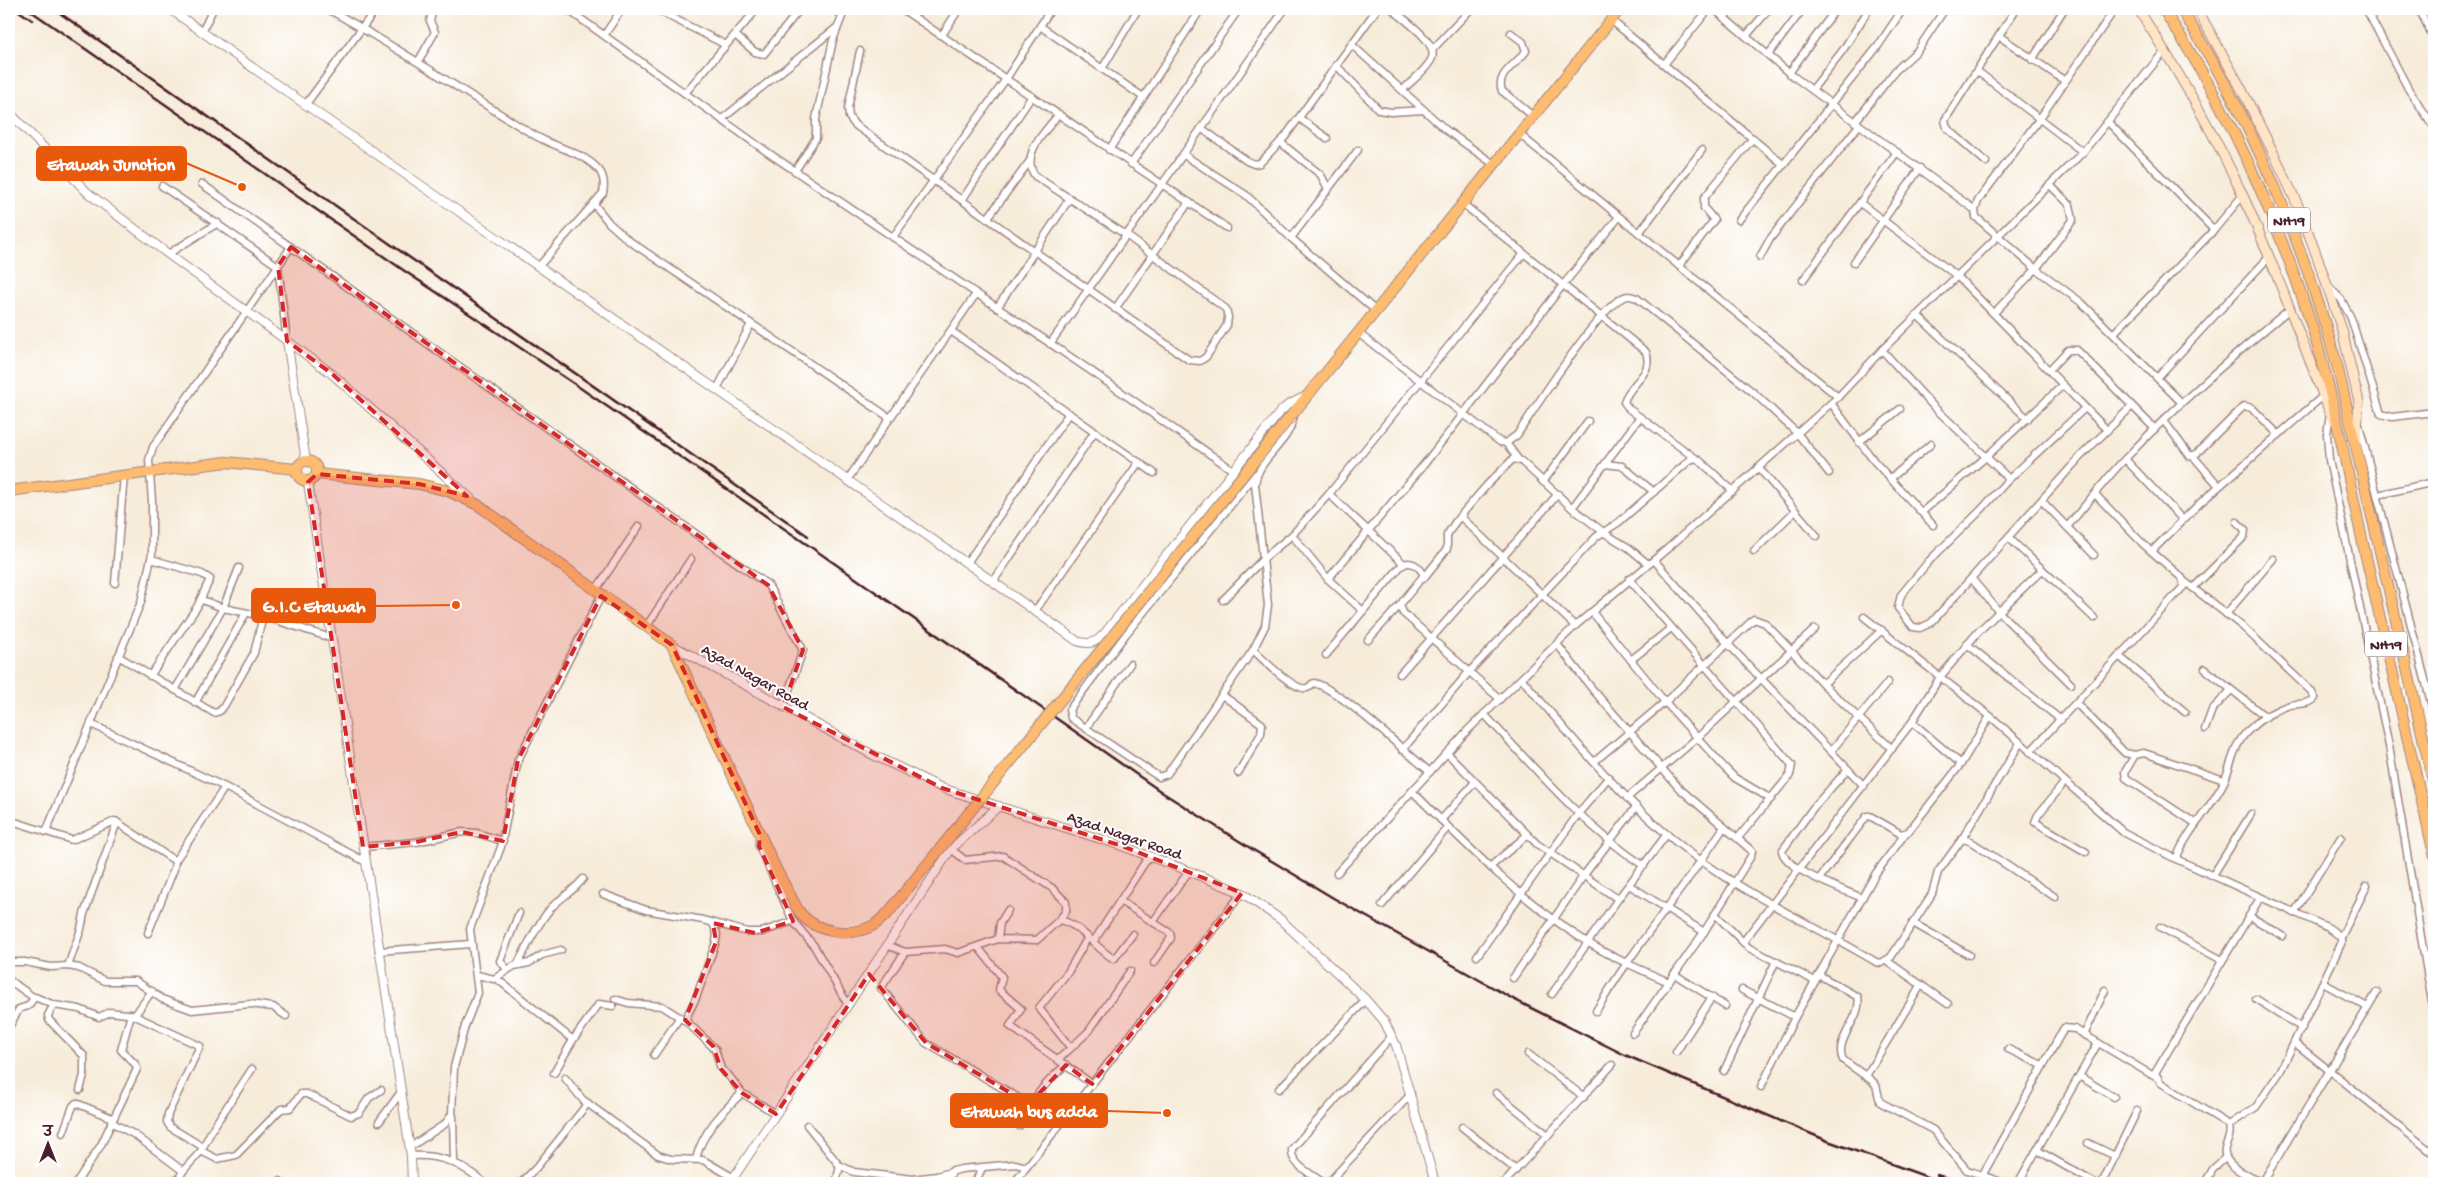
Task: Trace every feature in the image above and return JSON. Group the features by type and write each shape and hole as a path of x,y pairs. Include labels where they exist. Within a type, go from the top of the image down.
{"main road":[{"path":"317,474 419,484 448,491 478,506 672,646 762,838 802,916 818,927 838,932 858,932 873,926 887,914 1620,9"},
{"path":"2138,9 2165,50 2243,195 2291,308 2339,434"},
{"name":"NH19","path":"2162,9 2204,75 2267,207 2306,309 2339,434 2434,854"},
{"name":"NH19","path":"2181,9 2235,101 2296,236 2325,320 2434,785"},
{"path":"2197,9 2238,82 2300,210 2342,330 2359,402 2356,448"},
{"path":"9,490 226,462 296,469"},
{"path":"312,462 317,467 317,474 314,479 308,482 301,480 297,475 296,469 300,463 312,462"}],"street":[{"path":"202,32 213,9"},
{"path":"328,9 362,27 536,136 588,160 597,167 605,184 603,193 539,266"},
{"path":"306,104 376,9"},
{"path":"418,62 435,32 430,21 433,9"},
{"path":"567,9 605,34 684,93 795,171 1234,471"},
{"path":"605,34 622,9"},
{"path":"655,9 726,46"},
{"path":"684,93 756,9"},
{"path":"735,35 755,52 764,54 800,9"},
{"path":"795,171 816,138 816,120 837,28 844,12 833,9"},
{"path":"902,9 1227,228"},
{"path":"942,35 959,9"},
{"path":"893,238 1006,79 1051,9"},
{"path":"1102,68 1138,9"},
{"path":"1109,150 1201,9"},
{"path":"1131,164 1238,9"},
{"path":"1050,344 1286,9"},
{"path":"1201,128 1254,164 1264,160 1299,118 1377,9"},
{"path":"1392,9 1429,42 1433,49 1432,58 1428,64 1403,90"},
{"path":"1433,49 1471,9"},
{"path":"1665,64 1709,9"},
{"path":"1714,9 1789,73 1975,210"},
{"path":"1724,18 1731,9"},
{"path":"1746,36 1770,9"},
{"path":"1768,55 1803,9"},
{"path":"1789,73 1836,9"},
{"path":"1812,90 1843,50 1869,9"},
{"path":"1739,220 1878,46 1902,9"},
{"path":"1760,257 1770,239 1895,71 1921,46 1946,9"},
{"path":"1986,162 1945,124 1947,113 1977,71 2016,9"},
{"path":"2032,60 2064,9"},
{"path":"2115,9 2040,118 1978,201 1975,210 1976,217 2036,269 2065,289 2114,333 2156,378 2182,402"},
{"path":"2366,9 2410,90 2434,127"},
{"path":"2419,9 2434,39"},
{"path":"175,10 202,32 848,479 1077,641 1085,644 1099,639 1280,412 1288,405 1308,395"},
{"path":"1611,20 1784,165"},
{"path":"1040,26 1143,97"},
{"path":"722,119 837,28"},
{"path":"1511,33 1523,42 1526,51 1504,74 1500,80 1500,87 1502,91 1533,116"},
{"path":"1998,36 2065,81"},
{"path":"1352,45 1446,130 1494,165"},
{"path":"860,50 849,98 850,117 862,131 934,179 987,220 1189,360 1200,361 1206,357 1227,325 1226,309 1126,235 1036,176 1029,162"},
{"path":"1336,873 1484,714 1522,680 1575,626 1733,491 1838,397 1882,350 1997,235 2083,152 2165,50"},
{"path":"1336,65 1379,110 1391,112 1424,110"},
{"path":"1977,71 2083,152"},
{"path":"962,200 1032,96"},
{"path":"9,112 72,179 168,254 331,373 478,506"},
{"path":"987,220 1029,162 1034,147 1059,114"},
{"path":"1299,118 1327,138"},
{"path":"2108,122 2214,230"},
{"path":"1519,134 1838,397"},
{"path":"1679,266 1714,220 1704,208 1704,198 1753,138"},
{"path":"1280,142 1321,175 1328,189"},
{"path":"1291,238 1358,150"},
{"path":"1639,233 1702,150"},
{"path":"1803,280 1897,152"},
{"path":"1184,154 1246,195 1291,238 1376,311"},
{"path":"1854,262 1920,168"},
{"path":"202,184 768,585 803,650 783,707"},
{"path":"1994,313 2036,269 2073,220 2070,205 2050,185"},
{"path":"162,186 278,266 286,341 306,461"},
{"path":"2114,333 2214,230 2243,195"},
{"path":"997,308 1070,198"},
{"path":"1115,309 1189,202"},
{"path":"1860,203 1957,276 2050,369 2107,430"},
{"path":"594,204 609,223 628,240 890,418"},
{"path":"1463,204 1646,352 1649,361 1648,370 1627,394 1624,402 1640,418 1695,458 1733,491"},
{"path":"1328,579 1426,462 1563,285 1619,217"},
{"path":"168,254 218,223"},
{"path":"46,832 141,602 152,560 152,501 149,460 153,447 291,247"},
{"path":"1223,600 1263,559 1292,535 1329,494 1422,382 1524,254"},
{"path":"2156,378 2269,257"},
{"path":"2327,285 2341,299 2351,318 2381,414 2392,417 2434,412"},
{"path":"848,479 976,294"},
{"path":"1506,443 1517,434 1601,316 1620,298 1629,295 1637,298 1754,393 1796,433 1829,473"},
{"path":"2067,527 2125,459 2182,402 2231,357 2291,308"},
{"path":"1917,315 2028,419"},
{"path":"717,389 751,324"},
{"path":"951,331 1154,473"},
{"path":"1358,332 1500,442 1506,443 1518,459 1572,508 1602,531 1651,562 1864,786"},
{"path":"1882,350 1933,406 2006,476 2007,481"},
{"path":"2050,369 2068,350 2077,350 2131,407 2155,429"},
{"path":"1922,512 1986,457 2063,385"},
{"path":"2152,551 2219,486 2323,396"},
{"path":"1831,403 1859,442 1890,479 1933,524"},
{"path":"2193,456 2244,406 2252,408 2279,436"},
{"path":"2085,408 2007,481 1924,567 1898,600 1899,612 1913,626 1926,627 2107,430 2131,407"},
{"path":"1859,442 1900,409"},
{"path":"1256,474 1255,484 1267,615 1265,626 1253,650 1167,774 1162,777 1156,775 1071,718 1068,714 1070,707 1292,428 1294,411"},
{"path":"967,563 1069,413"},
{"path":"2330,413 2327,434 2329,460 2389,746 2434,1014"},
{"path":"1572,508 1640,418"},
{"path":"2164,420 2187,454 2193,456 2219,486"},
{"path":"1543,482 1588,421"},
{"path":"2358,423 2434,714"},
{"path":"993,582 1095,432"},
{"path":"1890,479 1931,444"},
{"path":"1402,750 1469,672 1602,531 1619,522 1686,463 1695,458"},
{"path":"1368,640 1423,579 1447,549 1447,535 1460,516 1508,462 1518,459"},
{"path":"2125,459 2183,520"},
{"path":"1035,611 1139,462"},
{"path":"1605,464 1622,466 1654,492"},
{"path":"1758,468 1817,536"},
{"path":"115,583 124,475"},
{"path":"308,482 411,1152 412,1183"},
{"path":"2378,495 2434,482"},
{"path":"1329,494 1404,564"},
{"path":"1400,674 1432,639 1501,556 1558,494"},
{"path":"2095,494 2184,581 2265,646 2314,694 2313,701 2288,706 2266,717 2250,728 2239,742 2224,780 2181,846 2176,859"},
{"path":"2042,501 2094,555"},
{"path":"1754,551 1796,511"},
{"path":"1460,516 1575,626"},
{"path":"2193,588 2244,537 2245,530 2236,522"},
{"path":"454,1162 452,1114 454,1067 465,1026 478,993 470,928 503,841 518,760 598,594 639,526"},
{"path":"1292,535 1328,579 1363,611"},
{"path":"2009,538 2094,618"},
{"path":"646,627 691,559"},
{"path":"150,676 202,600 210,579 202,574 152,560"},
{"path":"2226,614 2273,560"},
{"path":"1326,655 1404,564 1412,563 1423,572 1423,579"},
{"path":"174,690 223,608 239,568"},
{"path":"1743,942 1771,903 1892,749 1912,722 1940,677 1967,644 2042,570"},
{"path":"1629,579 1792,765 1790,775 1738,838"},
{"path":"1972,579 2000,613 2072,684"},
{"path":"2030,752 2120,657 2182,588 2184,581"},
{"path":"202,600 223,608 263,616 331,638"},
{"path":"1400,605 1403,613 1500,699"},
{"path":"1592,612 1665,702 1735,778 1771,799"},
{"path":"196,703 246,613"},
{"path":"118,656 214,713 220,711 224,706 254,653 263,616"},
{"path":"1864,617 1990,716 2064,783 2123,832 2176,859 2329,928 2341,937"},
{"path":"1594,762 1665,702 1750,622 1759,620 1765,623 1793,650 1823,684 1892,749"},
{"path":"1631,660 1671,628"},
{"path":"1627,798 1697,738 1815,629"},
{"path":"1823,684 1882,630"},
{"path":"1557,644 1628,732 1660,768 1698,806 1752,851 1751,856 1704,932 1633,1033"},
{"path":"1967,644 2061,720"},
{"name":"Azad Nagar Road","path":"672,646 871,754 942,788 1150,856 1189,871 1242,893 1280,919 1366,1000 1384,1021 1392,1036 1412,1094 1435,1183"},
{"path":"1253,650 1292,684 1300,688 1307,688 1314,683 1318,684 1341,698 1430,772"},
{"path":"2120,657 2185,712"},
{"path":"1086,728 1130,664"},
{"path":"2205,669 2266,717"},
{"path":"1522,680 1627,798 1667,834 1702,861 1734,882 1881,964 1887,961 1932,894 1938,872 1962,839 2020,743"},
{"path":"1831,751 1888,682"},
{"path":"2205,729 2212,710 2231,690"},
{"path":"1222,695 1262,724 1262,734 1238,773"},
{"path":"2076,703 2125,753 2135,755 2144,753 2224,780"},
{"path":"1484,714 1578,814 1620,850 1644,866"},
{"path":"1760,1087 1795,1016 1882,864 1961,764 1990,716"},
{"path":"1912,722 1961,764"},
{"path":"91,724 225,787 366,862"},
{"path":"1448,753 1527,835 1550,854 1618,899"},
{"path":"2135,755 2124,772 2126,778 2195,823"},
{"path":"1848,769 1812,808 1782,851 1785,858 1798,869 1862,898"},
{"path":"1477,956 1578,814 1609,777"},
{"path":"1441,820 1474,782"},
{"path":"2064,783 2038,815 2036,822 2086,852"},
{"path":"148,933 174,869 175,861 225,787"},
{"path":"1412,791 1490,867 1554,920 1625,963 1669,982"},
{"path":"565,1078 579,1097 662,1157 703,1160 733,1181 951,849 999,806"},
{"path":"1513,978 1584,876 1636,807"},
{"path":"2213,875 2251,814"},
{"path":"1820,879 1867,816 1896,832 1905,834"},
{"path":"9,820 72,840 117,822"},
{"path":"117,822 175,861"},
{"path":"68,966 81,929 84,914 117,822"},
{"path":"1382,905 1448,827"},
{"path":"1596,1011 1625,963 1702,861 1724,827"},
{"path":"363,847 416,842 462,832 477,833 503,841"},
{"path":"1552,994 1618,899 1667,834"},
{"path":"1490,867 1527,835"},
{"path":"2294,913 2341,837"},
{"path":"762,838 759,840 759,846 793,921 814,946 848,1005"},
{"path":"1962,839 1970,841 2055,897"},
{"path":"888,946 905,952 945,949 958,953 998,939 1037,940 1066,911 1066,902 1052,888 1003,856 965,860 951,849"},
{"path":"1070,1047 1039,1008 1120,901 1150,856"},
{"path":"1153,922 1189,871"},
{"path":"517,965 546,914 557,902 576,888 583,879"},
{"path":"1629,885 1704,932"},
{"path":"2229,1125 2261,1101 2295,1043 2341,944 2341,937 2367,886"},
{"path":"1014,1183 1242,893"},
{"path":"603,894 651,912 755,933 793,921"},
{"path":"2156,1078 2157,1067 2260,898"},
{"path":"1120,901 1171,936 1154,962"},
{"path":"998,939 998,929 1008,910"},
{"path":"507,969 500,962 519,913"},
{"path":"1715,914 1743,942 1776,962 1858,997 1858,1007 1842,1045 1841,1055 1843,1060 1876,1085 1878,1098 1883,1105 1933,1130 1962,1166 1982,1176 2004,1183"},
{"path":"2249,916 2283,936"},
{"path":"1059,920 1091,939 1101,951 1115,959 1133,934"},
{"path":"1913,923 1968,955"},
{"path":"654,1055 696,998 716,942 717,934 713,924"},
{"path":"2160,927 2222,960"},
{"path":"379,951 471,944"},
{"path":"978,947 1002,976 999,990 1022,1010 1010,1026 1092,1084"},
{"path":"477,975 492,980 507,969 529,963 542,955 561,950"},
{"path":"905,952 881,988 926,1043 1029,1104"},
{"path":"1887,961 1948,1004"},
{"path":"9,962 25,962 51,967 68,966 79,968 105,981 136,981 162,999 192,1010 250,1004 273,1007 286,1016"},
{"path":"1724,1071 1776,962"},
{"path":"1058,1060 1089,1031 1130,971"},
{"path":"1674,974 1725,1006"},
{"path":"496,978 573,1040"},
{"path":"9,980 33,997 39,997 54,1005 79,1010 97,1017 110,1012 135,1015 152,991"},
{"path":"2323,982 2367,1007"},
{"path":"1866,1076 1921,985"},
{"path":"1742,990 1795,1016"},
{"path":"2084,1034 2105,990"},
{"path":"1982,1176 2064,1028 2075,1029 2084,1034 2229,1125 2230,1131 2225,1158 2229,1163 2262,1183 2377,992"},
{"path":"9,1027 17,1011 28,1006 33,997"},
{"path":"1676,1052 1712,997"},
{"path":"2256,999 2302,1028"},
{"path":"1279,1089 1366,1000"},
{"path":"554,1073 573,1040 599,1004 659,1005 682,1019 712,1046 721,1069 742,1093 776,1114"},
{"path":"54,1005 48,1016 49,1020 84,1056 84,1075 80,1090"},
{"path":"76,1183 101,1145 137,1067 121,1050 131,1014"},
{"path":"131,1014 200,1046 168,1114 167,1122 170,1127 217,1159 236,1155 281,1109 290,1108 301,1094 307,1094 347,1115 354,1116 359,1113 369,1098 381,1090"},
{"path":"1392,1036 1292,1149 1291,1156 1294,1162 1326,1183 1412,1094"},
{"path":"2018,1183 2098,1043"},
{"path":"2295,1043 2434,1154"},
{"path":"2008,1049 2042,1065"},
{"path":"1528,1054 1584,1097"},
{"path":"1019,1126 1029,1104 1049,1079 1066,1065"},
{"path":"1504,1183 1612,1066"},
{"path":"176,1183 183,1170 202,1149 252,1068"},
{"path":"2079,1076 2114,1097"},
{"path":"379,1122 401,1092"},
{"path":"696,1159 699,1148 718,1116 742,1093"},
{"path":"1496,1093 1548,1135"},
{"path":"63,1133 73,1106 76,1103 111,1120 183,1170"},
{"path":"521,1183 536,1168 588,1104"},
{"path":"2102,1183 2137,1111"},
{"path":"411,1152 446,1124 452,1114"},
{"path":"807,1125 840,1166 854,1172 913,1179 937,1176 953,1170 1016,1164 1026,1168"},
{"path":"1462,1127 1516,1170"},
{"path":"2088,1143 2115,1156"},
{"path":"2037,1150 2094,1183"},
{"path":"411,1152 433,1155 454,1162 485,1183"},
{"path":"2205,1183 2213,1169 2225,1158"},
{"path":"836,1183 840,1166"},
{"path":"975,1183 982,1168"},
{"path":"947,1183 953,1170"}],"highlighted area":[{"path":"291,247 768,585 803,650 783,707 942,788 1122,846 1242,893 1092,1084 1066,1065 1029,1104 926,1043 869,974 776,1114 742,1093 721,1069 713,1046 685,1020 716,942 713,923 755,933 793,921 759,846 760,835 672,645 601,596 518,760 503,841 462,832 416,842 363,847 308,482 317,474 419,484 467,496 331,373 287,341 278,266"}],"railway":[{"path":"16,9 32,20"},
{"path":"28,9 406,272 576,385 821,554 1163,793 1255,851 1335,899 1515,1000 1625,1055 1828,1141 1944,1183"},
{"path":"54,9 808,536"},
{"path":"1937,1175 1963,1183"}],"place":[{"name":"Etawah Junction","path":"242,187"},
{"name":"G.I.C Etawah","path":"456,605"},
{"name":"Etawah bus adda","path":"1167,1113"}]}
